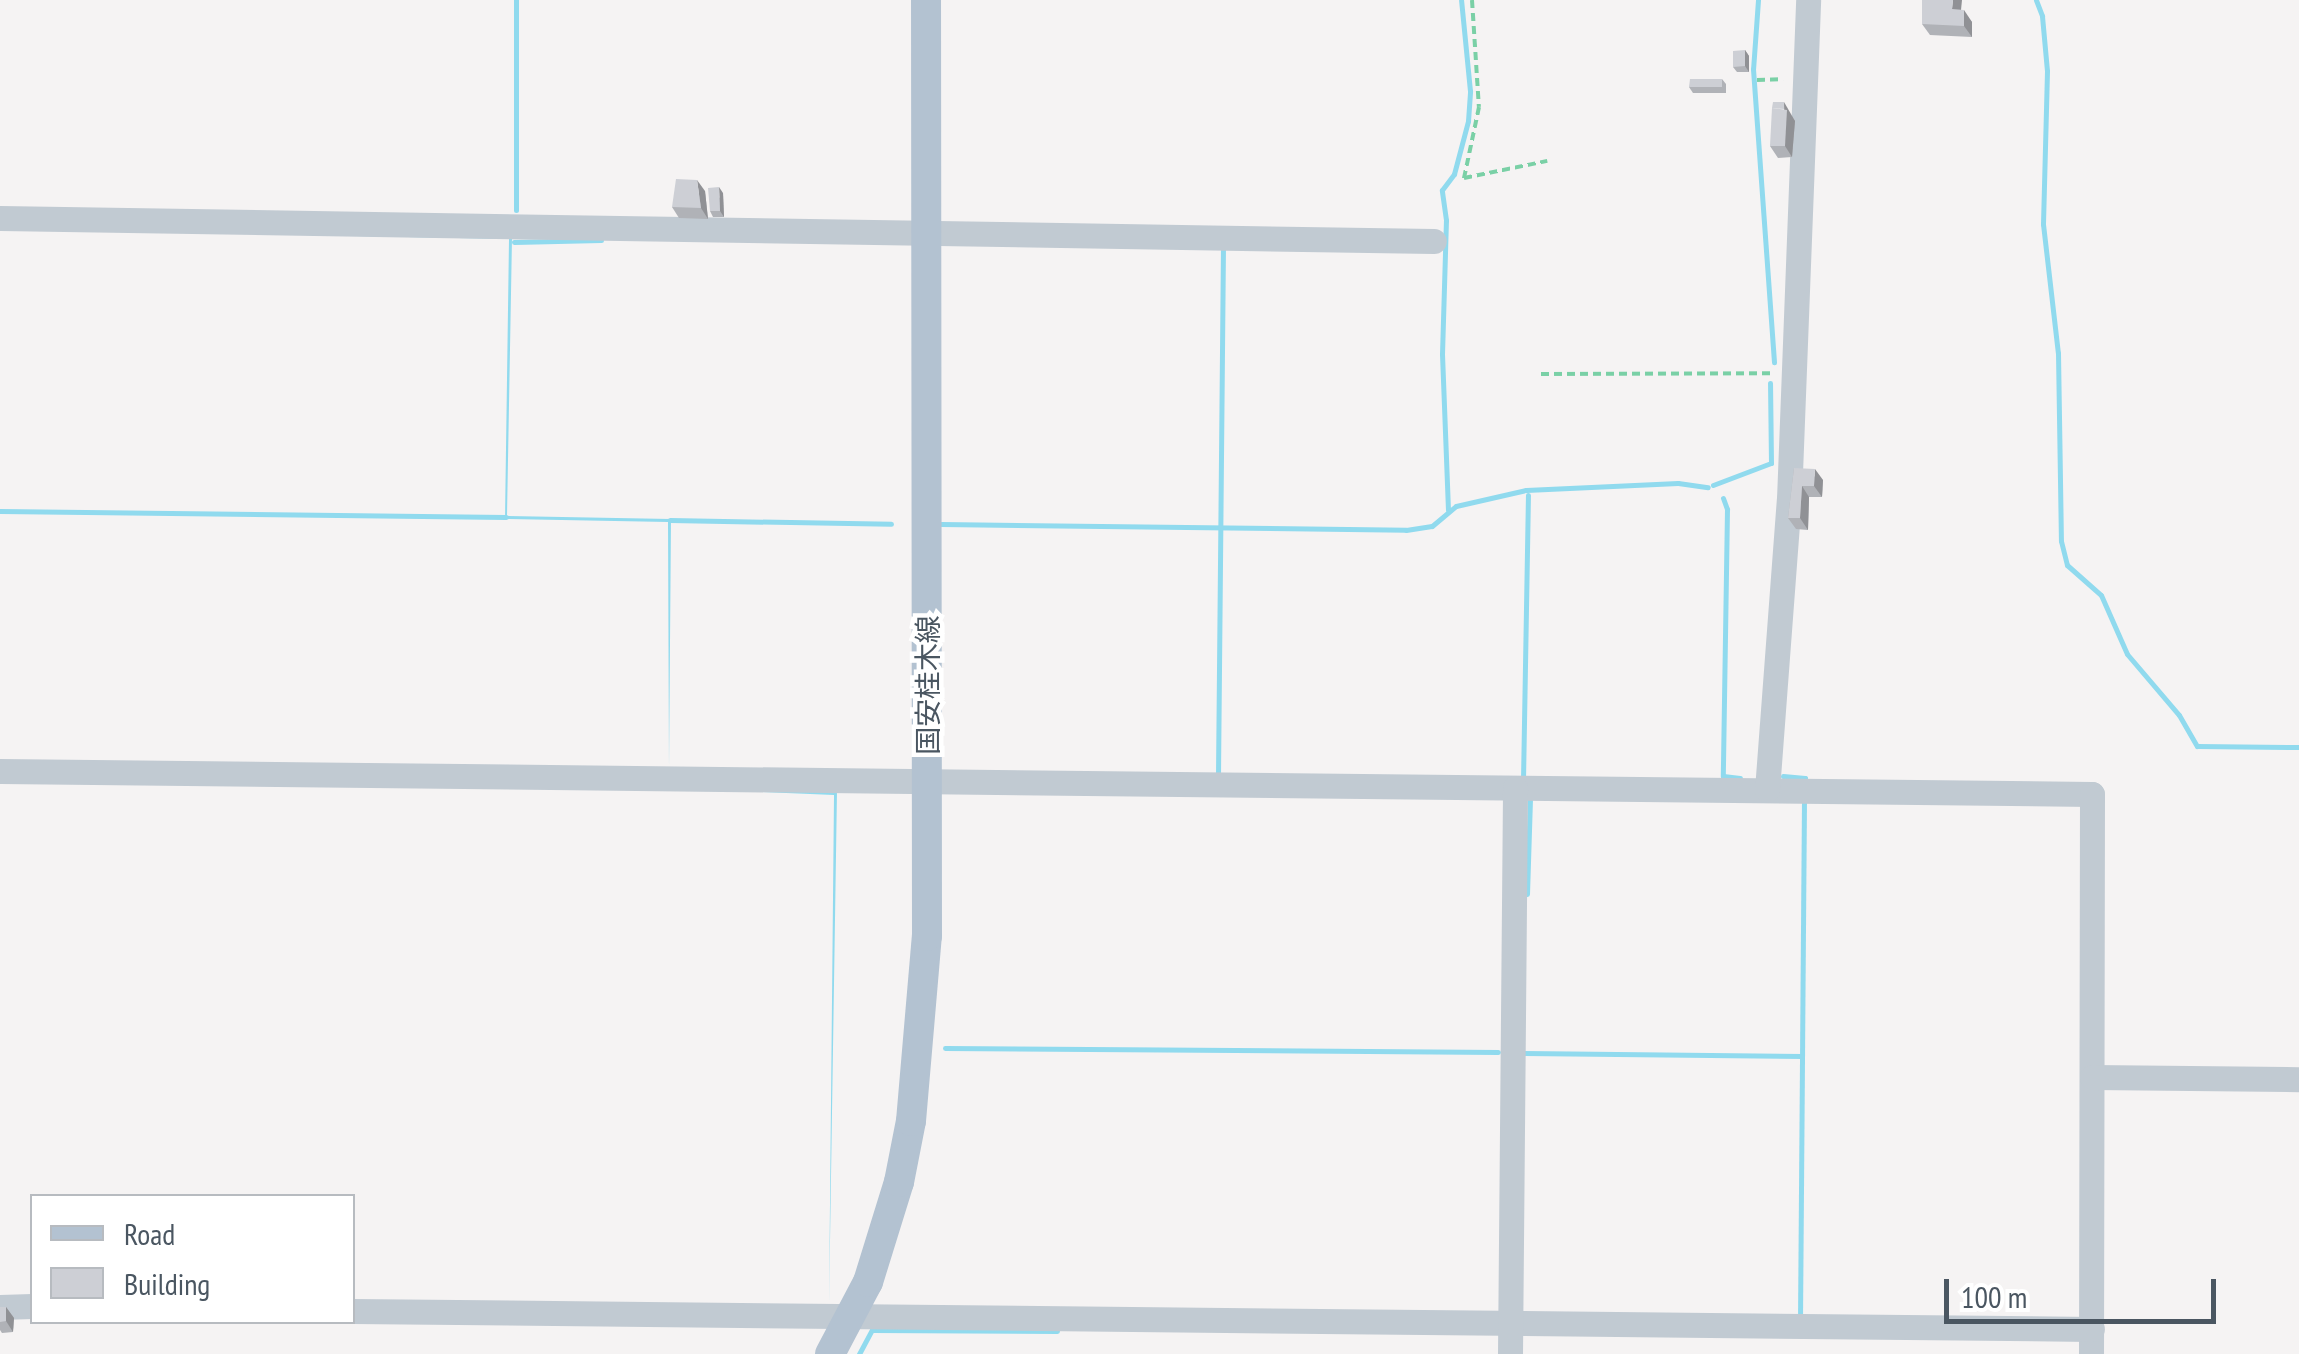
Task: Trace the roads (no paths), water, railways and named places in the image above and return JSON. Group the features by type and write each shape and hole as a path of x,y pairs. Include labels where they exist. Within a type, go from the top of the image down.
{"main road":[{"name":"国安桂木線","path":"830,1354 868,1282 885,1232 911,1121 927,936 926,0"}],"street":[{"path":"1768,790 1795,373 1808,0"},
{"path":"0,218 1434,240"},
{"path":"0,771 2092,794 2092,1342 1510,1326 355,1311"},
{"path":"1510,1354 1515,788"},
{"path":"2092,1077 2299,1079"},
{"path":"0,1306 30,1306"}],"water":[{"path":"0,229 512,238 507,516 671,519 669,769 668,522 505,519 509,239"},
{"path":"664,788 837,791 829,1306 834,795"},
{"path":"1802,800 1807,800 1803,1321 1798,1321"}],"waterway":[{"path":"516,0 516,210"},
{"path":"1448,510 1442,354 1446,220 1442,190 1454,174 1468,121 1470,91 1461,0"},
{"path":"1758,0 1753,69 1774,362"},
{"path":"2036,0 2042,16 2047,71 2043,224 2058,353 2061,541 2067,565 2101,595 2127,654 2179,715 2197,746 2299,747"},
{"path":"514,242 601,240"},
{"path":"1218,776 1223,247"},
{"path":"1713,485 1771,463 1770,383"},
{"path":"941,524 1406,530 1432,526 1456,506 1526,490 1678,483 1708,487"},
{"path":"1523,780 1528,495"},
{"path":"1723,498 1727,509 1723,776 1740,778"},
{"path":"0,511 506,517"},
{"path":"670,520 891,524"},
{"path":"1783,776 1805,778 1805,782"},
{"path":"1527,894 1530,796"},
{"path":"945,1048 1498,1052"},
{"path":"1524,1053 1802,1056"},
{"path":"859,1354 872,1330 1057,1331"}]}
